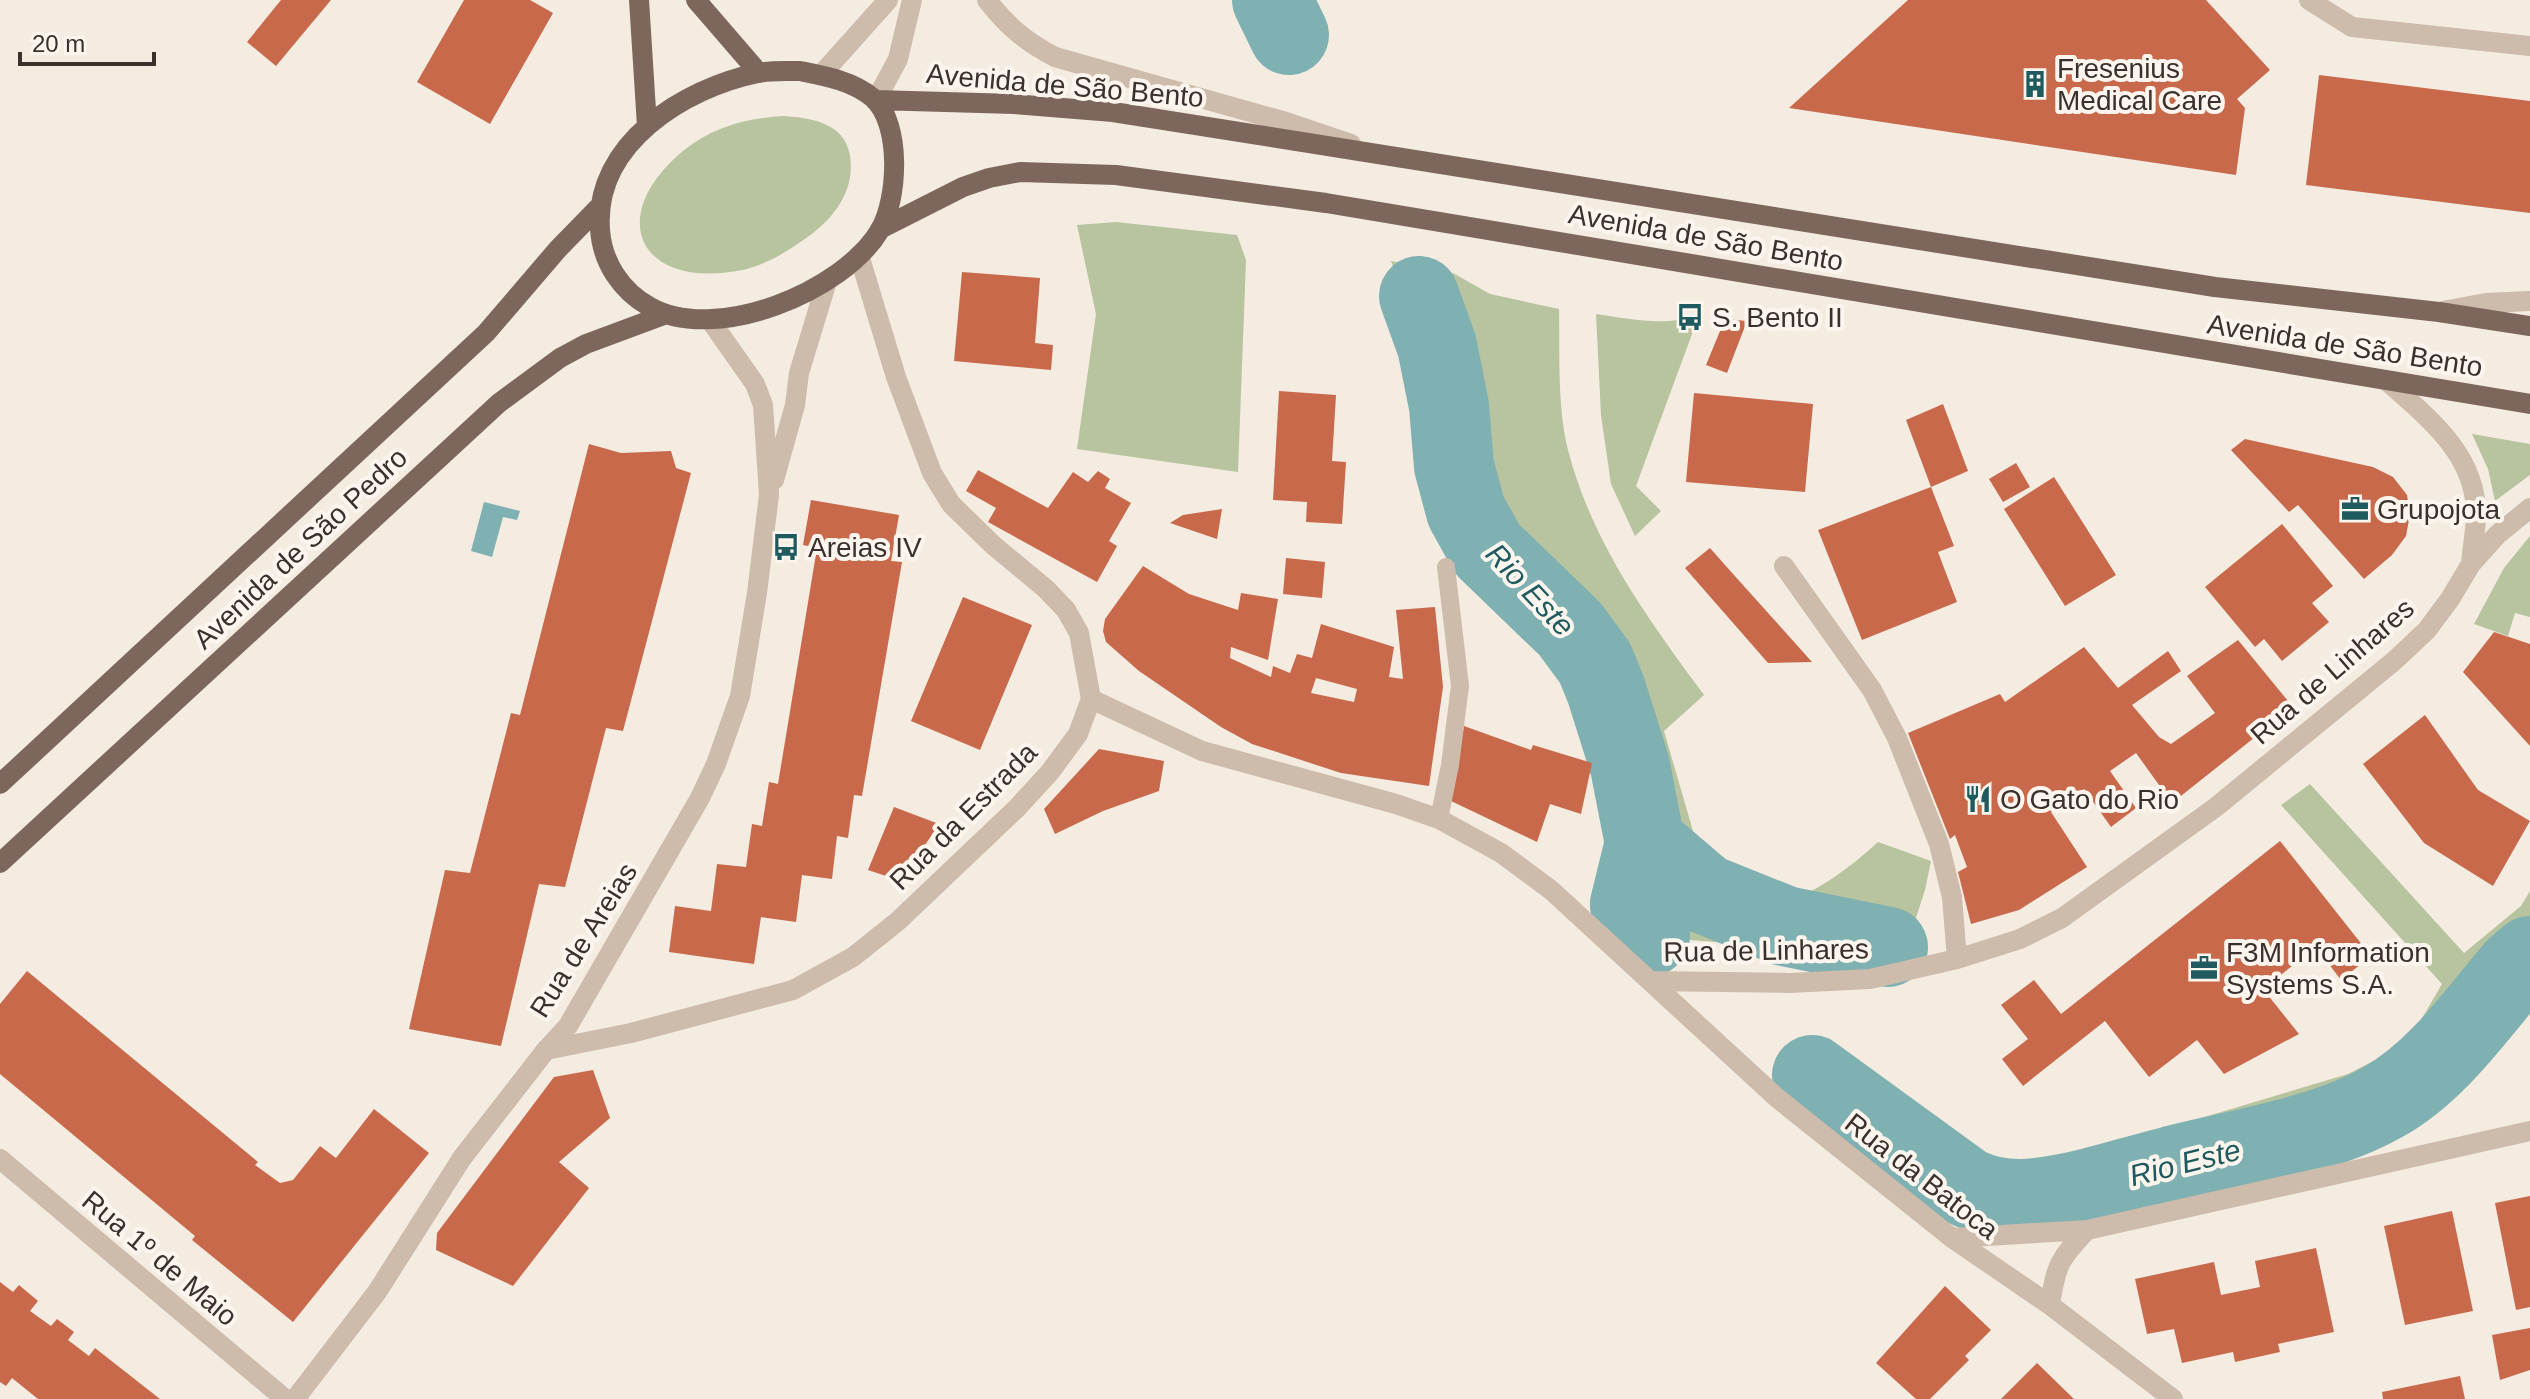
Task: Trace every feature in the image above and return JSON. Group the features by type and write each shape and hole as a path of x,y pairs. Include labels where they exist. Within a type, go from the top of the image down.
{"main road":[{"path":"639,0 647,126"},
{"path":"696,0 759,73"},
{"name":"Avenida de São Pedro","path":"800,71 821,75 842,81 876,100 890,132 896,163 893,190 880,229 859,255 827,281 779,304 710,320 664,315 642,302 610,267 601,243 598,208 602,191 625,148 647,126 673,107 700,94 759,73 800,71"},
{"name":"Avenida de São Bento","path":"876,100 1014,104 1113,112 2215,287 2439,312 2530,326"},
{"name":"Avenida de São Bento","path":"880,229 963,187 989,178 1049,171 1116,175 1326,203 2530,404"},
{"name":"Avenida de São Pedro","path":"0,784 477,342 598,208"},
{"name":"Avenida de São Pedro","path":"0,863 499,403 560,358 586,344 664,315"}],"street":[{"path":"821,75 888,0"},
{"path":"876,100 898,59 912,0"},
{"path":"987,0 1009,28 1055,57 1286,122 1374,152"},
{"path":"2309,0 2352,27 2530,46"},
{"path":"859,255 896,377 932,473 951,504 1066,610 1079,633 1091,699"},
{"name":"Rua de Areias","path":"295,1399 377,1292 462,1158 568,1026 700,798 716,764 740,696 769,495 795,405 799,373 827,281"},
{"path":"2439,312 2486,303 2530,301"},
{"name":"Rua de Areias","path":"710,320 755,384 763,405 769,495"},
{"name":"Rua de Linhares","path":"2387,381 2435,425 2458,451 2469,471 2476,516 2471,564"},
{"name":"Rua de Linhares","path":"1091,699 1202,751 1396,804 1439,819 1501,853 1551,890 1650,981 1790,983 1870,979 1957,959 2020,939 2062,918 2216,807 2394,661 2427,630 2471,564 2497,535 2530,508"},
{"path":"1784,566 1872,690 1897,738 1939,844 1952,897 1957,959"},
{"name":"Rua da Estrada","path":"546,1050 631,1033 793,990 853,957 898,921 1017,808 1050,772 1078,734 1091,699"},
{"name":"Rua da Batoca","path":"1650,981 1776,1097 1952,1238 2050,1305 2173,1399"},
{"path":"1952,1238 2087,1230 2530,1131"},
{"name":"Rua 1º de Maio","path":"0,1159 285,1399"},
{"path":"2050,1305 2055,1270 2068,1249 2087,1230"}],"lane":[{"path":"1439,819 1450,765 1460,686 1446,567"}],"green space":[{"path":"784,116 826,124 842,136 847,145 850,179 837,209 830,217 786,251 748,269 703,273 676,268 656,257 644,241 640,222 645,199 659,175 683,151 718,130 757,119"},
{"path":"1116,222 1237,235 1246,260 1238,472 1077,449 1096,314 1077,225"},
{"path":"1391,261 1453,273 1490,294 1559,309 1562,415 1578,484 1624,579 1704,695 1664,731 1704,869 1782,906 1833,878 1878,842 1931,861 1913,927 1895,948 1862,954 1665,938 1627,922 1598,895 1615,860 1592,763 1576,663 1531,610 1487,568 1454,554 1429,495 1422,457 1420,388 1412,319"},
{"path":"1596,314 1660,321 1699,315 1636,486 1661,511 1635,536 1611,484 1601,415"},
{"path":"2472,434 2530,444 2530,475 2495,501 2488,469"},
{"path":"2530,536 2530,617 2515,613 2508,636 2474,624 2504,568"},
{"path":"2310,784 2464,953 2521,906 2530,891 2530,943 2502,965 2419,1052 2380,1085 2339,1103 2153,1154 2068,1181 2023,1184 1986,1181 1945,1159 1807,1053 1826,1047 1950,1144 1986,1162 2020,1172 2064,1168 2141,1136 2348,1074 2387,1054 2421,1020 2442,984 2281,805"}],"water":[{"path":"484,502 520,511 517,520 503,517 492,557 471,551"}],"building":[{"path":"281,0 331,0 276,66 247,42"},
{"path":"464,0 530,0 553,13 490,124 417,82"},
{"name":"Fresenius Medical Care","path":"1908,0 2206,0 2270,70 2237,99 2245,108 2236,175 1789,108"},
{"path":"2319,75 2530,101 2530,213 2306,185"},
{"path":"962,272 1040,278 1035,343 1053,345 1051,370 954,361"},
{"path":"1725,319 1747,321 1727,373 1706,365"},
{"path":"1279,391 1336,395 1332,461 1346,462 1342,524 1306,522 1307,502 1273,500"},
{"path":"1694,393 1813,404 1805,492 1686,482"},
{"path":"1943,404 1968,471 1931,487 1906,420"},
{"name":"Grupojota","path":"2245,439 2373,467 2393,477 2407,495 2410,514 2406,536 2392,555 2364,579 2298,505 2289,512 2231,450"},
{"path":"589,444 621,453 671,451 676,468 691,473 623,731 606,728 565,887 539,884 501,1046 409,1029 445,870 470,873 511,713 520,715"},
{"path":"2016,463 2030,487 2003,502 1989,479"},
{"path":"978,470 1048,508 1073,472 1088,482 1098,471 1110,479 1105,488 1131,503 1109,541 1117,546 1097,582 988,522 996,508 966,491"},
{"path":"2054,477 2116,575 2065,606 2004,509"},
{"path":"1931,487 1954,546 1938,552 1957,602 1862,640 1818,530"},
{"path":"811,500 899,515 891,561 902,562 862,796 854,795 848,838 837,836 832,879 802,875 796,922 761,917 754,964 669,952 675,906 711,911 717,864 746,867 752,824 762,826 769,782 778,784 817,548 803,545"},
{"path":"1222,509 1217,539 1170,523 1183,515"},
{"path":"2282,524 2333,586 2312,603 2329,622 2282,661 2264,639 2255,647 2205,587"},
{"path":"1710,548 1812,662 1768,663 1685,568"},
{"path":"1286,558 1325,562 1322,598 1283,594"},
{"path":"1143,566 1189,594 1238,610 1241,593 1278,599 1268,660 1231,647 1230,658 1271,677 1273,666 1290,673 1297,654 1312,658 1321,624 1394,647 1389,677 1403,679 1396,610 1435,607 1443,687 1429,786 1341,773 1252,744 1221,727 1139,671 1106,642 1103,631 1105,619","holes":["1316,678 1357,689 1354,702 1311,693"]},
{"path":"963,597 1032,625 980,750 911,721"},
{"path":"2494,632 2530,644 2530,746 2463,672"},
{"path":"2238,640 2293,707 2172,803 2136,753 2110,771 2136,808 2111,827 2084,789 2051,812 2087,867 2019,910 1971,924 1958,872 1967,867 1955,835 1950,839 1908,733 2000,694 2005,702 2084,647 2118,688 2168,651 2181,671 2132,705 2159,737 2171,744 2215,713 2187,676"},
{"path":"2425,715 2478,790 2530,821 2493,886 2424,843 2363,764"},
{"path":"1464,726 1531,750 1533,745 1592,763 1581,814 1550,804 1537,842 1451,801"},
{"path":"1099,749 1164,761 1159,791 1103,811 1055,834 1044,809"},
{"path":"894,807 939,824 901,881 868,870"},
{"name":"F3M Information Systems S.A.","path":"2280,841 2371,956 2341,980 2316,947 2263,989 2299,1034 2224,1074 2197,1040 2149,1077 2105,1021 2023,1086 2002,1059 2028,1039 2001,1005 2034,980 2061,1014"},
{"path":"27,971 280,1183 293,1180 320,1146 336,1158 374,1109 429,1153 293,1322 192,1240 195,1236 0,1074 0,1004"},
{"path":"593,1070 610,1118 559,1162 589,1188 513,1286 436,1250 437,1233 554,1077"},
{"path":"2530,1196 2530,1307 2516,1310 2495,1203"},
{"path":"2452,1211 2473,1311 2405,1325 2384,1226"},
{"path":"2316,1248 2334,1332 2278,1344 2280,1352 2235,1362 2233,1352 2182,1363 2174,1329 2147,1334 2135,1279 2214,1262 2221,1295 2260,1287 2255,1261"},
{"path":"0,1282 13,1292 19,1285 38,1301 30,1311 51,1326 57,1319 74,1332 68,1340 89,1356 95,1348 160,1399 38,1399 12,1378 6,1386 0,1382"},
{"path":"1945,1286 1991,1330 1965,1356 1969,1360 1930,1399 1916,1399 1876,1363"},
{"path":"2530,1328 2530,1370 2500,1380 2492,1335"},
{"path":"2037,1363 2074,1399 2001,1399"},
{"path":"2460,1376 2465,1399 2383,1399 2382,1392"}],"waterway":[{"name":"Rio Este","path":"1272,0 1289,35"},
{"name":"Rio Este","path":"1419,296 1437,346 1449,406 1454,466 1466,511 1487,549 1570,629 1595,663 1630,766 1645,843 1705,894 1785,926 1888,947"},
{"path":"1645,843 1630,904 1650,936"},
{"name":"Rio Este","path":"1812,1075 1966,1187 2005,1198 2038,1198 2278,1141 2359,1114 2403,1090 2421,1075 2530,956"}],"place":[{"name":"Fresenius Medical Care","path":"2035,84"},
{"name":"S. Bento II","path":"1690,317"},
{"name":"Grupojota","path":"2355,509"},
{"name":"Areias IV","path":"786,547"},
{"name":"O Gato do Rio","path":"1978,799"},
{"name":"F3M Information Systems S.A.","path":"2204,968"}]}
